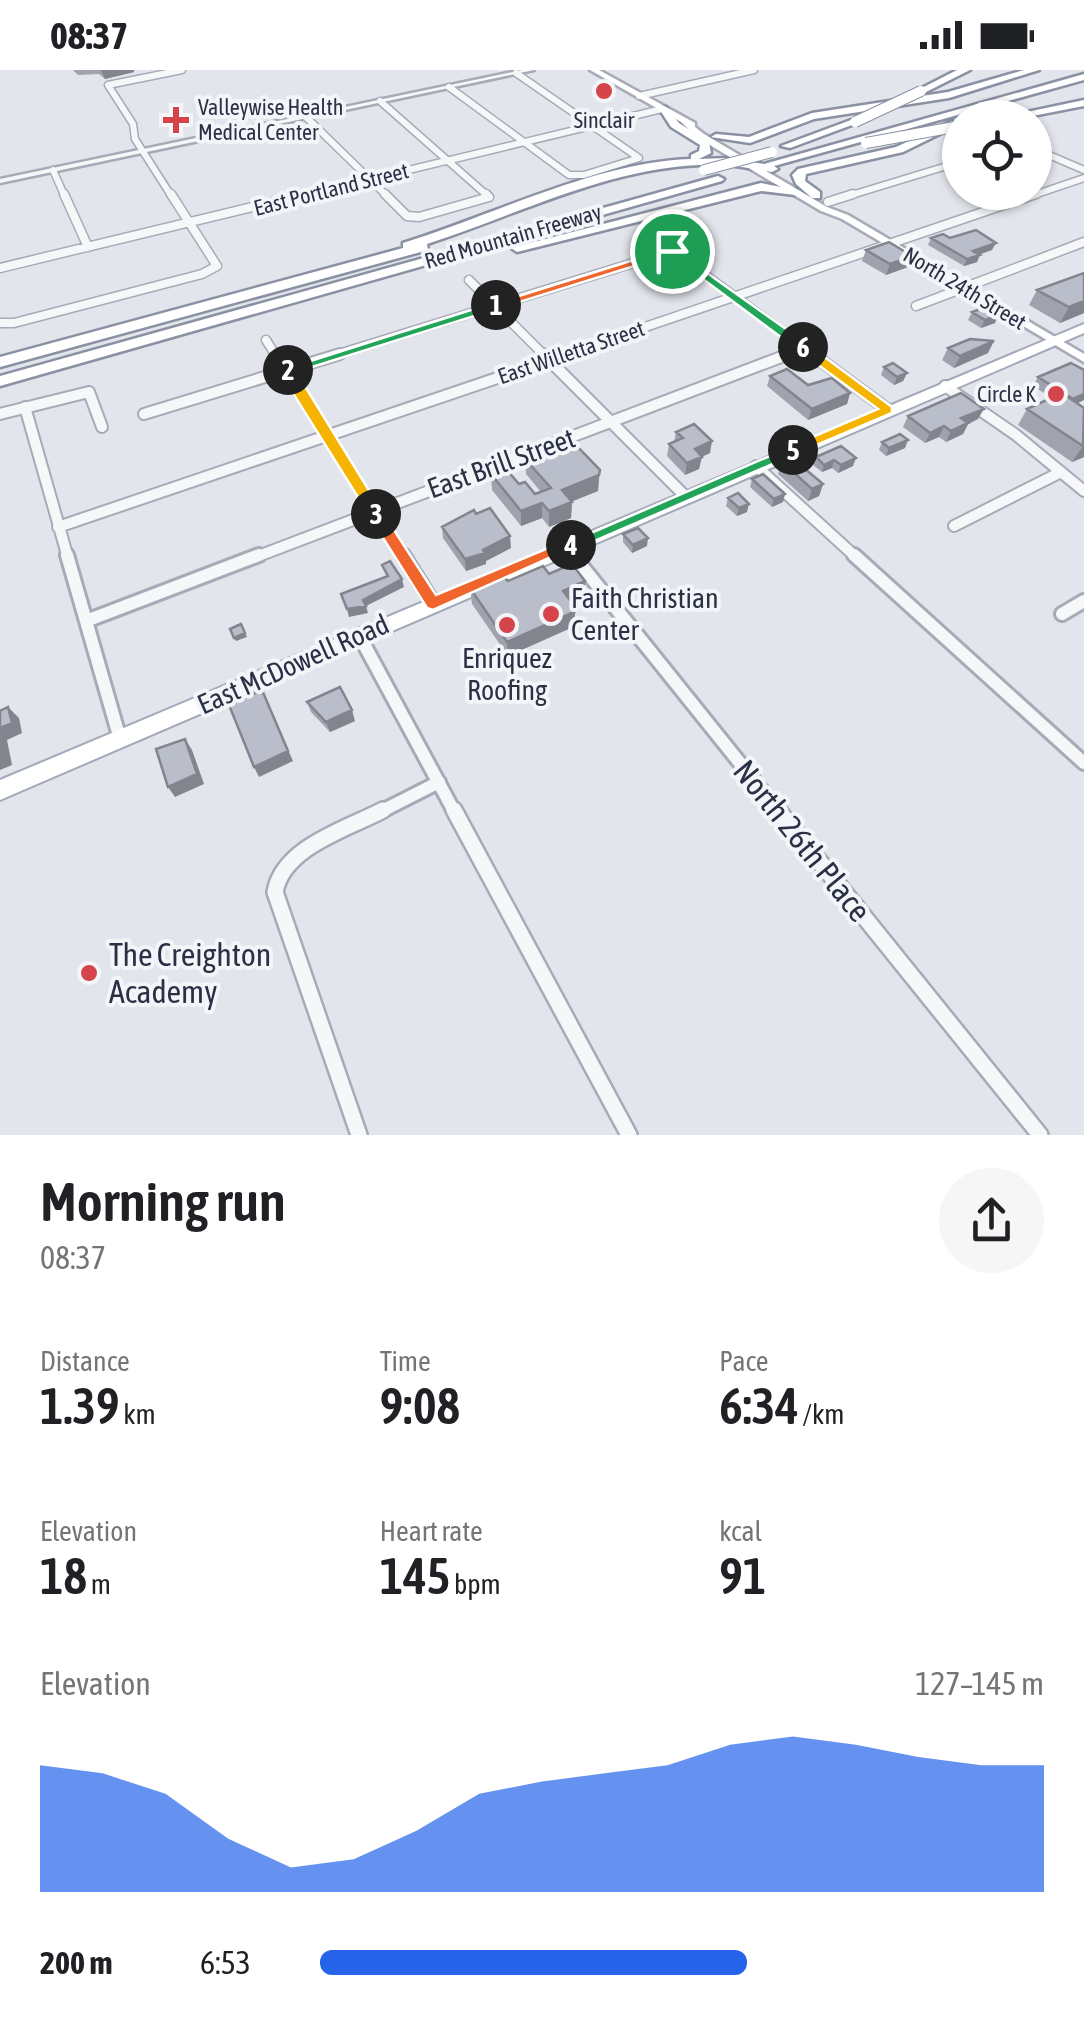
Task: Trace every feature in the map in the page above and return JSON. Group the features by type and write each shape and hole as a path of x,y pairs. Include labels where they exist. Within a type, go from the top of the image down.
{"highway":[{"path":"919,90 943,70"},
{"path":"716,136 750,140 824,113 949,96 1038,70"},
{"name":"Red Mountain Freeway","path":"763,163 997,88 1038,70"},
{"path":"698,204 744,182 763,163 959,72"},
{"path":"763,163 1084,73"},
{"path":"891,121 1084,73"},
{"name":"Red Mountain Freeway","path":"0,362 763,163 1084,73"},
{"path":"1011,100 1037,89"},
{"path":"1052,110 1084,105"},
{"path":"218,303 650,167 694,158 707,150 706,144 675,125 662,109"},
{"path":"763,163 942,125"},
{"path":"763,163 762,142 785,126"},
{"path":"822,198 800,182 798,174 899,150 942,130"},
{"path":"650,167 708,160 820,166"},
{"name":"Red Mountain Freeway","path":"0,381 646,198 712,175"},
{"path":"209,323 761,187 795,192"}],"main road":[{"name":"North 24th Street","path":"594,70 763,163 822,198 845,217"},
{"name":"North 24th Street","path":"685,122 690,130 763,163 795,192 845,217 1084,359"},
{"name":"East McDowell Road","path":"0,790 1084,328"}],"street":[{"path":"2,323 214,269 216,263 142,150 110,83 182,70"},
{"path":"0,181 531,70"},
{"path":"639,96 754,70"},
{"path":"450,87 572,176 640,156 516,73"},
{"path":"305,116 410,218 489,196 380,101"},
{"name":"East Portland Street","path":"0,268 662,109"},
{"path":"1052,157 1084,174"},
{"path":"822,198 942,167"},
{"path":"53,170 88,247"},
{"name":"East Willetta Street","path":"58,526 1084,174"},
{"path":"644,230 888,410"},
{"path":"916,306 1084,242"},
{"path":"144,414 672,251"},
{"path":"469,280 685,496"},
{"path":"266,340 433,603"},
{"name":"East Brill Street","path":"86,621 804,348"},
{"path":"944,386 1016,435 1084,491"},
{"path":"0,414 88,392 102,426"},
{"path":"25,407 120,739"},
{"path":"756,466 1084,763"},
{"path":"954,526 1059,473"},
{"name":"North 26th Place","path":"566,547 1040,1135"},
{"path":"1062,614 1084,601"},
{"path":"359,634 630,1135"},
{"path":"360,1135 277,908 274,885 281,871 298,854 439,782"}],"building":[{"path":"976,230 996,243 973,251 980,255 967,259 931,238 943,234 950,238"},
{"path":"889,242 912,256 890,264 866,250"},
{"path":"1084,273 1084,301 1069,307 1037,290"},
{"path":"986,307 998,315 985,320 972,312"},
{"path":"970,339 994,341 960,356 948,348"},
{"path":"893,363 907,373 897,377 884,367"},
{"path":"1071,363 1084,370 1084,394 1073,399 1038,377"},
{"path":"787,369 808,385 832,378 850,393 812,409 770,376"},
{"path":"961,393 984,409 961,418 968,423 951,431 944,426 930,433 908,416"},
{"path":"1062,393 1084,408 1083,446 1027,409"},
{"path":"694,424 712,441 695,449 702,457 687,463 669,444 683,438 676,432"},
{"path":"900,434 908,440 889,448 882,442"},
{"path":"572,441 600,470 599,475 562,490 572,502 549,511 542,503 521,511 491,474 505,468 535,494 551,488 525,459"},
{"path":"841,446 856,458 841,465 834,460 824,465 816,457"},
{"path":"792,458 823,484 812,489 782,462"},
{"path":"763,474 785,494 774,499 752,479"},
{"path":"738,493 749,504 739,508 728,498"},
{"path":"490,508 510,536 483,550 485,553 465,559 442,527 474,510 476,514"},
{"path":"638,528 648,538 633,545 623,534"},
{"path":"390,561 402,579 363,600 366,606 347,609 341,594 388,576 382,565"},
{"path":"572,564 585,581 563,591 576,608 572,609 574,612 507,642 470,588 501,574 508,581 543,566 549,574"},
{"path":"241,624 245,633 234,638 230,629"},
{"path":"340,687 352,710 326,722 307,702"},
{"path":"262,690 288,751 254,767 229,705"},
{"path":"8,707 12,723 0,728 0,711"},
{"path":"185,739 197,774 168,787 156,749"}],"place":[{"name":"Sinclair","path":"604,91"},
{"name":"Valleywise Health Medical Center","path":"176,120"},
{"name":"Circle K","path":"1056,394"},
{"name":"Faith Christian Center","path":"551,614"},
{"name":"Enriquez Roofing","path":"507,625"},
{"name":"The Creighton Academy","path":"89,973"}],"route":[{"path":"672,251 888,410 433,603 286,371 672,251"}]}
